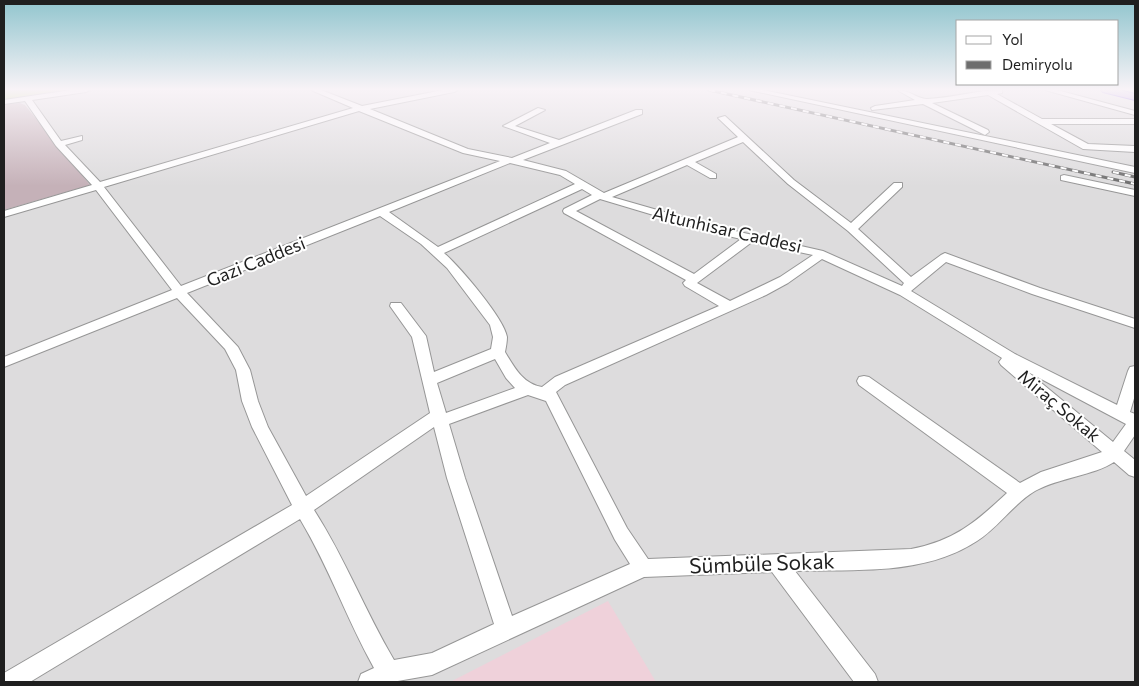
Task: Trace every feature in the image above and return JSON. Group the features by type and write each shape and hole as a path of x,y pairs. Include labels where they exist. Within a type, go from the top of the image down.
{"street":[{"path":"44,122 60,144 98,186 180,293 231,347 243,370 250,401 260,427 302,508 323,540 366,633 389,672"},
{"path":"4,214 315,122"},
{"name":"Altunhisar Caddesi","path":"392,122 466,151 554,170 601,196 651,213 822,254 908,288 983,342 1131,420"},
{"path":"515,122 507,126 559,143"},
{"name":"Gazi Caddesi","path":"4,362 509,161 614,122"},
{"path":"726,122 791,182 852,229 908,288 945,257 1036,291 1135,324"},
{"path":"909,122 1135,170"},
{"path":"965,122 1002,141"},
{"path":"1043,122 1108,161 1105,163"},
{"path":"60,144 79,138"},
{"path":"694,280 568,211 744,138"},
{"path":"1086,148 1135,149"},
{"path":"686,161 713,176"},
{"path":"1064,178 1135,193"},
{"path":"437,252 582,184"},
{"path":"852,229 898,185"},
{"path":"380,212 437,252 451,265 496,324 500,336 498,352 519,383 528,389 546,392 552,397 621,534 643,568"},
{"path":"730,307 689,283 750,238"},
{"path":"546,392 560,381 671,330 730,307 784,280 822,254"},
{"path":"396,306 419,336 428,380 456,478 506,629"},
{"name":"Miraç Sokak","path":"983,342 1135,470"},
{"path":"428,380 498,352"},
{"path":"1131,420 1135,371"},
{"path":"864,382 1019,492"},
{"path":"10,682 302,508 439,419 528,389"},
{"name":"Sümbüle Sokak","path":"369,682 389,672 432,664 643,568 898,559 927,555 947,548 979,530 1019,492 1041,480 1088,465 1114,452 1131,420"},
{"path":"777,563 867,682"}],"shaded area":[{"path":"4,122 1135,122 1135,682 4,682"},
{"path":"4,122 39,122 90,185 4,210"},
{"path":"608,601 656,682 450,682"}],"railway":[{"path":"854,122 1135,184"},
{"path":"1113,172 1135,177"}]}
